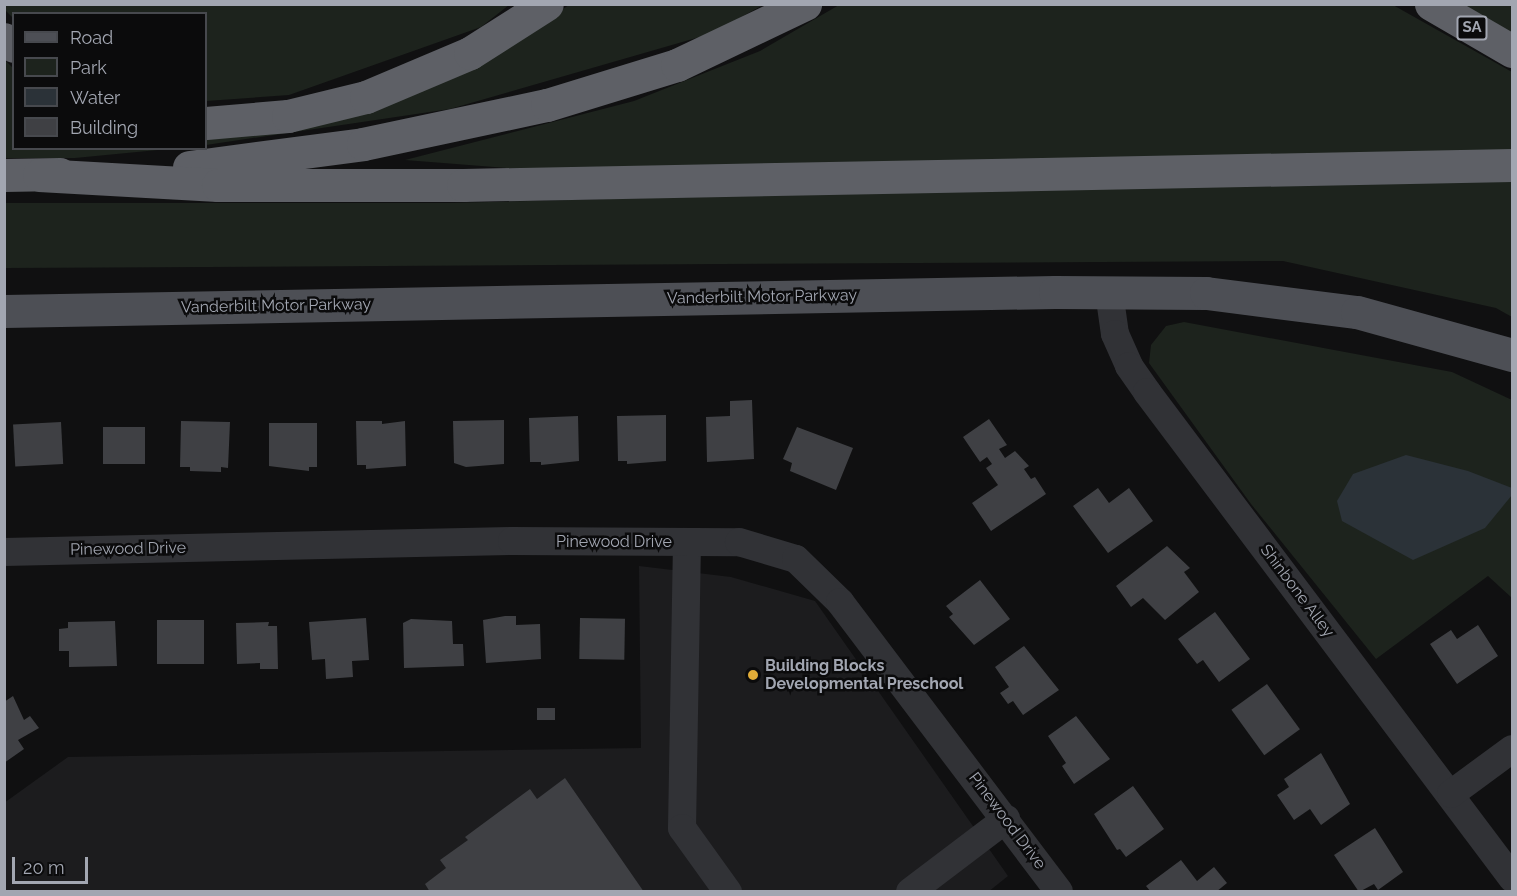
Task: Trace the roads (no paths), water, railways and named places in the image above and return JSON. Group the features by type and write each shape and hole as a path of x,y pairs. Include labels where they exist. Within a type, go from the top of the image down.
{"highway":[{"path":"207,123 279,118 366,97 470,53 547,4"},
{"path":"4,175 138,171 269,158 501,116 677,65 805,4"},
{"name":"SA","path":"1431,4 1512,51"},
{"path":"39,175 218,184 376,186 1512,165"}],"main road":[{"name":"Vanderbilt Motor Parkway","path":"4,310 1109,292 1206,293 1304,303 1401,322 1512,355"}],"street":[{"name":"Shinbone Alley","path":"1109,292 1115,334 1129,366 1512,878"},
{"name":"Pinewood Drive","path":"4,552 512,541 739,542 796,559 840,602 1059,891"},
{"path":"687,542 682,828 728,891"},
{"path":"1451,794 1512,749"},
{"path":"910,891 1006,819"}],"water":[{"path":"1406,455 1468,471 1512,488 1512,495 1485,528 1413,560 1342,521 1337,501 1353,474"}],"place":[{"name":"Building Blocks Developmental Preschool","path":"753,675"}]}
